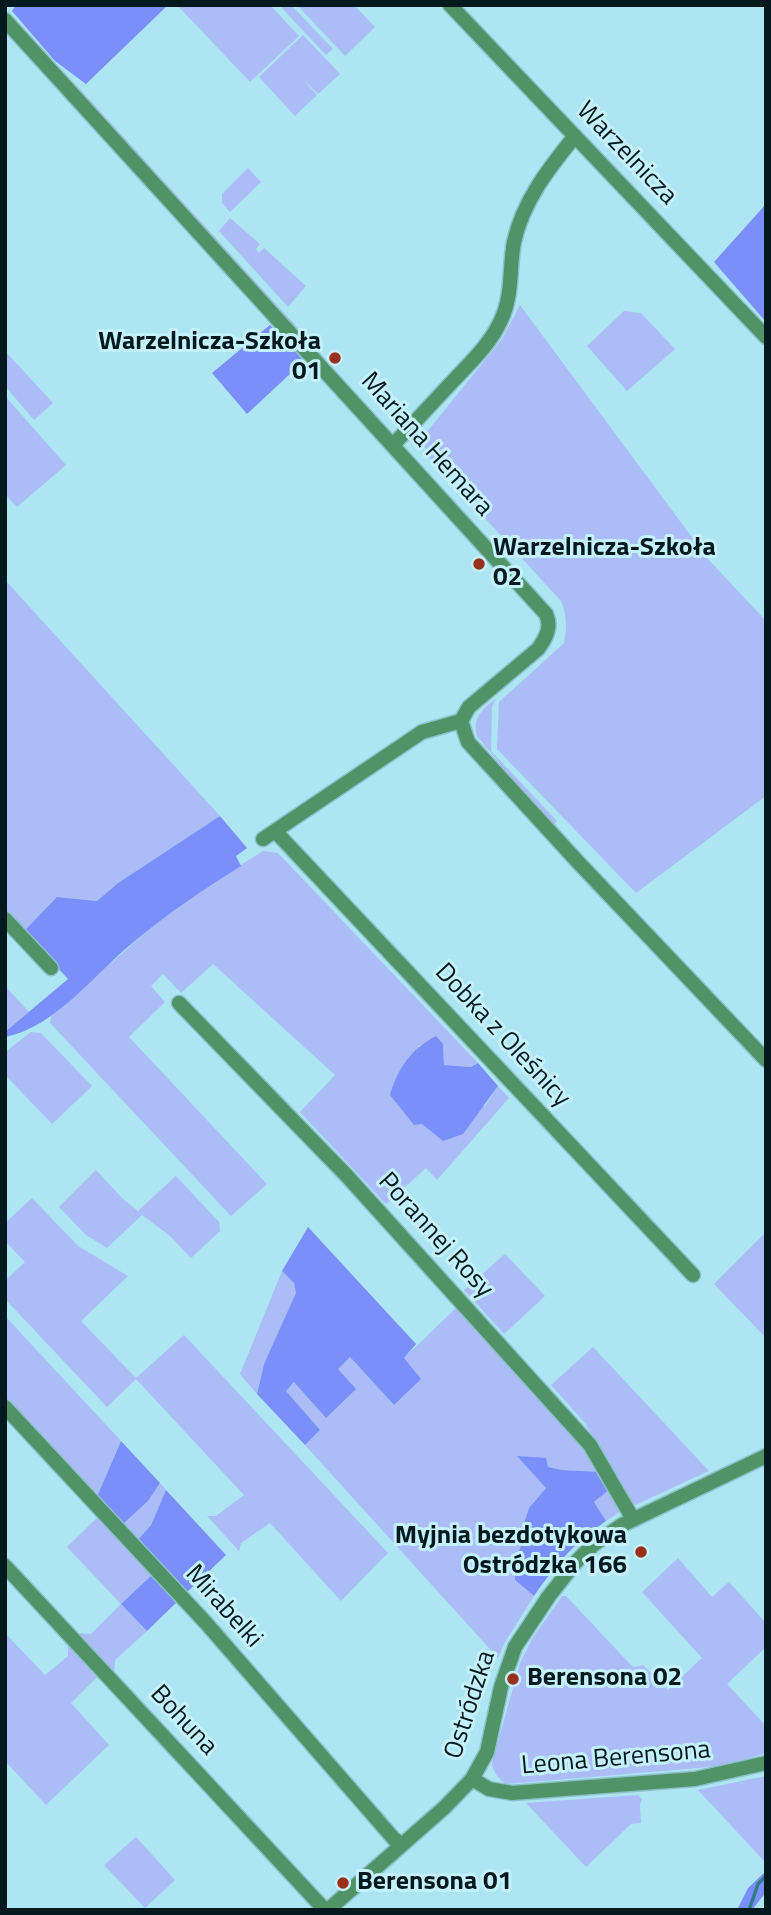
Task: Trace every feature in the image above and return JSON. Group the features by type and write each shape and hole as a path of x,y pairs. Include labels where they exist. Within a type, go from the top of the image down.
{"street":[{"name":"Warzelnicza","path":"450,5 766,337"},
{"name":"Mariana Hemara","path":"5,20 543,610 549,620 545,639 538,649 469,707 461,721"},
{"path":"393,445 494,334 509,298 518,227 537,187 575,136"},
{"path":"461,721 468,742 481,757 766,1060"},
{"name":"Dobka z Oleśnicy","path":"461,721 422,732 269,835 693,1275"},
{"path":"5,919 51,968"},
{"name":"Porannej Rosy","path":"179,1003 347,1176 590,1444 633,1519"},
{"name":"Mirabelki","path":"5,1408 206,1623 401,1844"},
{"name":"Ostródzka","path":"326,1910 445,1807 472,1779 487,1752 510,1659 522,1636 576,1562 604,1537 633,1519 766,1456"},
{"name":"Bohuna","path":"5,1566 326,1910"},
{"name":"Leona Berensona","path":"472,1779 489,1789 512,1793 695,1779 766,1763"}],"shaded area":[{"path":"16,5 168,5 86,84 55,61 12,11"},
{"path":"177,5 270,5 299,36 250,82"},
{"path":"279,5 291,5 333,49 326,55"},
{"path":"297,5 354,5 375,27 345,56"},
{"path":"303,35 340,74 318,94 301,77 317,95 295,116 259,77"},
{"path":"55,66 76,85 294,326"},
{"path":"248,168 261,182 230,212 222,203 222,194"},
{"path":"766,204 766,322 714,262"},
{"path":"230,218 260,244 256,249 259,253 264,248 306,286 288,307 219,231"},
{"path":"520,305 708,559 766,621 766,796 636,893 497,749 499,702 564,643 564,612 561,601 428,456 422,438 502,339"},
{"path":"624,311 641,313 675,349 627,391 587,346"},
{"path":"270,325 304,361 247,414 212,373"},
{"path":"5,351 53,403 34,420 5,386"},
{"path":"5,396 66,465 17,507 5,494"},
{"path":"5,580 220,816 118,883 97,901 57,897 24,931 5,911"},
{"path":"496,698 492,707 491,751 557,821 552,827 477,736 477,719"},
{"path":"220,816 247,848 236,856 241,866 148,931 58,1011 23,1032 5,1037 5,1032 68,979 24,931 57,897 97,901 118,883"},
{"path":"263,851 278,853 478,1063 471,1067 444,1065 443,1044 418,1046 485,1106 498,1086 509,1098 437,1180 426,1168 386,1204 300,1112 335,1075 213,964 181,993 163,974 151,986 165,1002 129,1037 267,1184 231,1216 50,1023 51,1016 161,919"},
{"path":"5,986 29,1012 5,1032"},
{"path":"31,1032 41,1033 92,1086 52,1124 5,1075 5,1052"},
{"path":"436,1036 443,1044 444,1065 471,1067 478,1063 498,1086 463,1134 443,1141 422,1124 414,1125 390,1095 407,1060 419,1047"},
{"path":"96,1170 138,1211 176,1176 219,1222 220,1231 191,1258 170,1236 142,1215 107,1248 86,1235 59,1207"},
{"path":"32,1198 78,1246 128,1276 81,1321 136,1378 184,1335 388,1553 341,1601 270,1523 241,1543 239,1551 207,1516 216,1516 244,1495 136,1379 107,1407 5,1299 5,1281 25,1262 5,1241 5,1223"},
{"path":"308,1227 416,1344 404,1358 421,1379 394,1405 350,1357 338,1369 356,1389 326,1418 294,1382 286,1391 320,1430 305,1445 257,1394 264,1364 296,1293 294,1283 282,1271"},
{"path":"766,1232 766,1338 714,1284"},
{"path":"505,1254 545,1296 504,1334 464,1290"},
{"path":"282,1271 294,1283 297,1293 264,1364 257,1394 240,1374"},
{"path":"456,1308 572,1436 601,1472 548,1467 546,1488 529,1508 515,1561 515,1580 534,1596 498,1658 305,1445 320,1430 285,1391 295,1382 325,1417 338,1369 350,1357 394,1405 404,1358"},
{"path":"5,1316 121,1441 96,1499 5,1403"},
{"path":"593,1347 709,1471 633,1506 585,1423 551,1385"},
{"path":"121,1441 160,1483 148,1501 121,1526 96,1499"},
{"path":"517,1456 546,1458 548,1467 562,1470 601,1472 610,1489 594,1502 606,1521 566,1555 534,1596 515,1580 515,1561 529,1508 546,1488"},
{"path":"160,1483 166,1490 151,1525 136,1542 121,1526 148,1501"},
{"path":"610,1489 621,1511 606,1521 594,1502"},
{"path":"166,1490 226,1555 185,1594 136,1542 151,1525"},
{"path":"99,1516 154,1573 121,1604 67,1547"},
{"path":"678,1558 712,1597 729,1582 766,1623 766,1647 727,1684 766,1726 766,1753 725,1765 506,1784 497,1775 492,1763 520,1663 532,1639 562,1596 566,1596 631,1665 643,1665 668,1690 702,1658 642,1592"},
{"path":"154,1573 179,1600 147,1631 121,1604"},
{"path":"121,1604 147,1631 115,1660 114,1673 77,1633 91,1634"},
{"path":"5,1633 45,1675 68,1656 68,1644 99,1675 71,1703 109,1745 46,1805 5,1761"},
{"path":"766,1776 766,1863 698,1790"},
{"path":"638,1795 642,1799 641,1823 631,1824 586,1867 526,1803"},
{"path":"136,1837 175,1880 145,1908 104,1865"},
{"path":"766,1871 766,1892 752,1910 737,1910 748,1888"}],"waterway":[{"path":"749,1910 758,1884 766,1876"}],"place":[{"name":"Warzelnicza-Szkoła 01","path":"335,358"},
{"name":"Warzelnicza-Szkoła 02","path":"479,564"},
{"name":"Myjnia bezdotykowa Ostródzka 166","path":"641,1552"},
{"name":"Berensona 02","path":"513,1679"},
{"name":"Berensona 01","path":"343,1883"}]}
